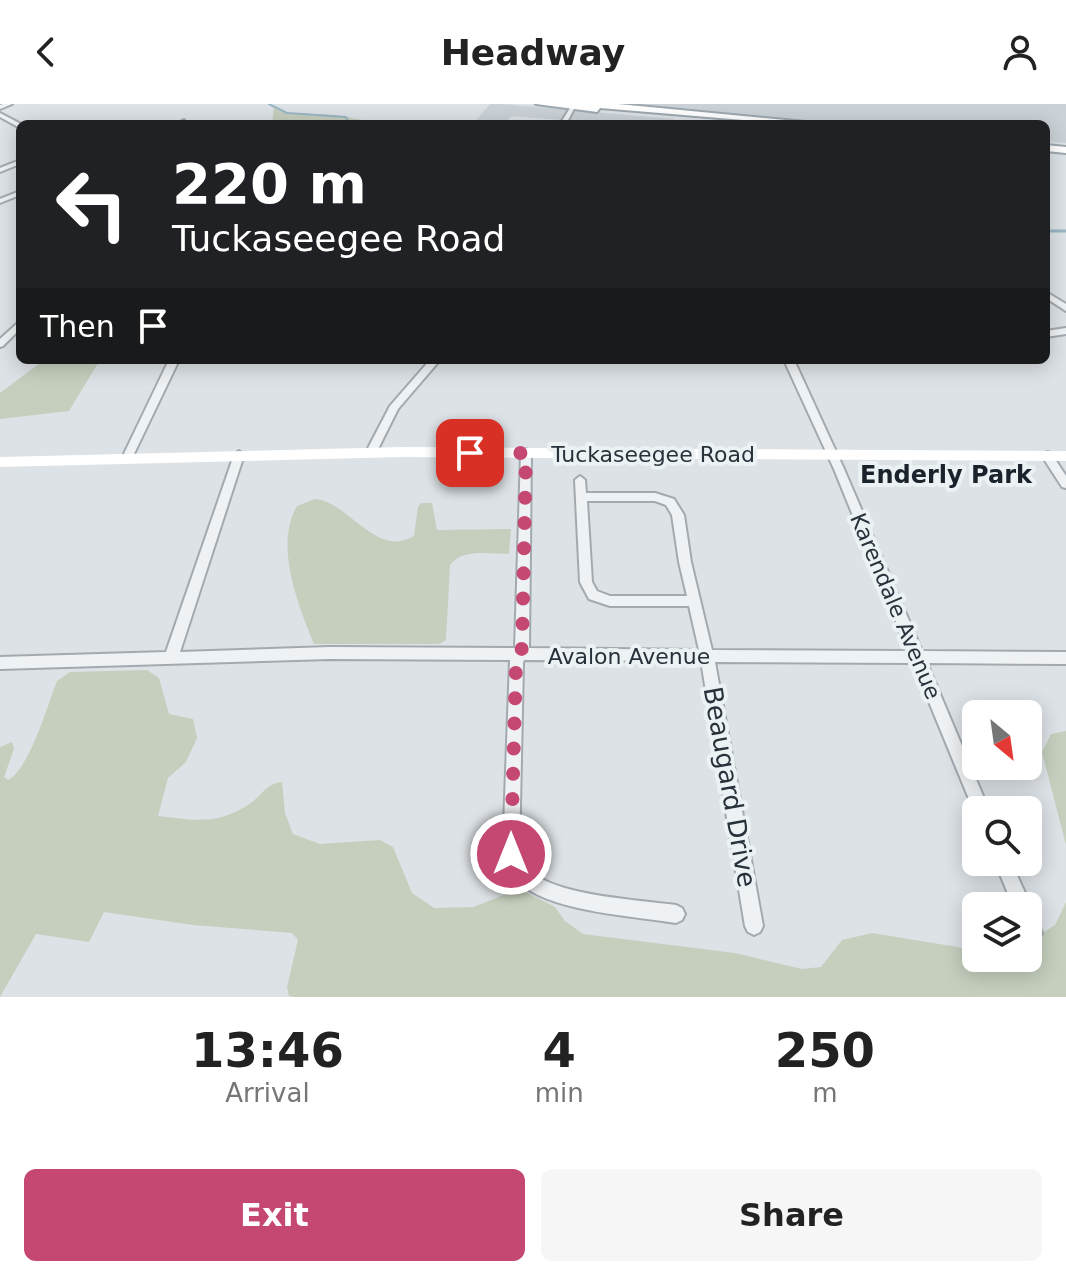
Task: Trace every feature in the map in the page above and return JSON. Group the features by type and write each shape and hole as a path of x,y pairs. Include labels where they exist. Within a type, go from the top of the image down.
{"main road":[{"path":"540,104 722,120"},
{"path":"588,104 776,120"},
{"name":"Tuckaseegee Road","path":"0,462 371,452 1066,456"}],"street":[{"path":"0,107 9,104"},
{"path":"565,120 572,107"},
{"path":"0,344 16,328"},
{"path":"127,458 172,364"},
{"path":"371,452 394,408 432,364"},
{"name":"Karendale Avenue","path":"791,364 833,455 975,796"},
{"path":"526,453 522,648 516,663 511,854 517,869 533,883 553,892 676,914"},
{"path":"172,655 239,455"},
{"path":"1047,456 1066,484"},
{"path":"580,480 586,582 593,595 610,601 695,601"},
{"name":"Beaugard Drive","path":"582,497 655,497 670,502 678,515 707,656 754,926"},
{"name":"Avalon Avenue","path":"0,663 172,655 1066,658"}],"shaded area":[{"path":"490,104 674,119 561,120 511,116 508,120 476,120"},
{"path":"1066,104 1066,143 1050,141 1050,120 803,120 640,106"}],"green space":[{"path":"274,106 287,113 335,115 362,120 272,120"},
{"path":"39,364 98,364 69,411 0,419 0,393"},
{"path":"315,499 339,509 375,535 400,541 414,536 421,503 432,503 437,530 511,529 509,554 469,554 450,565 446,640 439,644 314,644 291,575 288,539 290,522 297,506"},
{"path":"147,670 159,678 169,714 193,719 197,738 186,762 168,778 158,816 206,820 227,815 251,803 272,785 282,782 285,813 293,834 320,844 380,840 393,847 412,893 434,908 473,907 520,889 555,907 565,921 583,934 735,953 802,969 821,967 842,940 872,933 962,948 962,972 1042,972 1042,933 1055,925 1066,902 1066,997 294,997 289,996 287,987 298,940 292,933 193,925 104,912 89,942 36,934 0,997 0,747 12,742 14,749 4,777 8,780 16,774 30,750 57,681 70,672"},
{"path":"1066,731 1066,845 1042,752 1051,734"}],"waterway":[{"path":"269,104 287,113 346,117 348,120"},
{"path":"1050,231 1066,231"}],"district":[{"name":"Enderly Park","path":"946,475"}],"route":[{"path":"470,453 526,453 522,648 516,663 511,854"}]}
